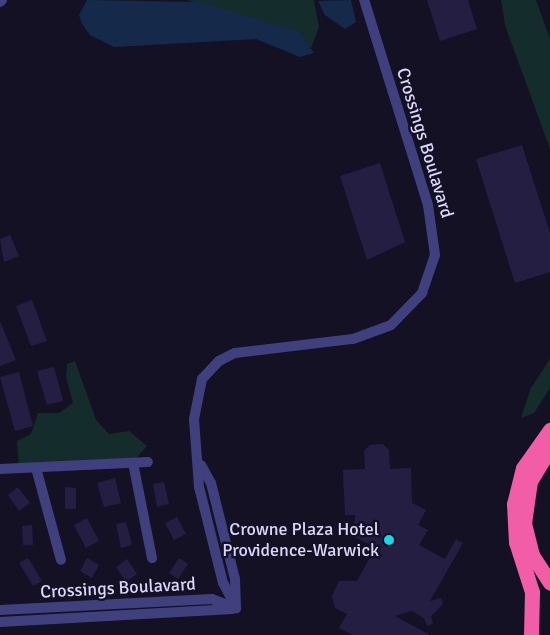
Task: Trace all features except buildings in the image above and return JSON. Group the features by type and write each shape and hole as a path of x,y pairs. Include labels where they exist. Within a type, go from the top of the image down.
{"highway":[{"path":"531,635 532,592 516,542 514,504 523,468 550,430"},
{"path":"550,448 530,480 524,523 532,555 550,583"}],"street":[{"name":"Crossings Boulavard","path":"236,608 223,583 199,486 200,464 194,419 196,394 219,361 235,353 372,334 406,313 430,275 435,232 364,0"},
{"path":"0,469 148,462"},
{"path":"132,463 152,558"},
{"path":"36,468 61,560"},
{"name":"Crossings Boulavard","path":"0,610 212,599 236,608"},
{"name":"Crossings Boulavard","path":"0,622 236,608"}],"green space":[{"path":"187,0 314,0 319,27 311,48 231,12"},
{"path":"501,0 536,0 550,39 550,149 505,25"},
{"path":"550,359 550,388 534,413 521,418 531,388"},
{"path":"75,361 96,420 109,434 129,431 147,446 130,465 19,469 17,441 31,434 38,413 59,413 73,403 66,377 67,364"}],"water":[{"path":"87,0 201,2 299,32 314,53 300,57 256,39 114,47 90,35 82,24 79,15"},
{"path":"351,0 356,22 345,29 325,15 318,1"}],"place":[{"name":"Crowne Plaza Hotel Providence-Warwick","path":"389,540"}]}
